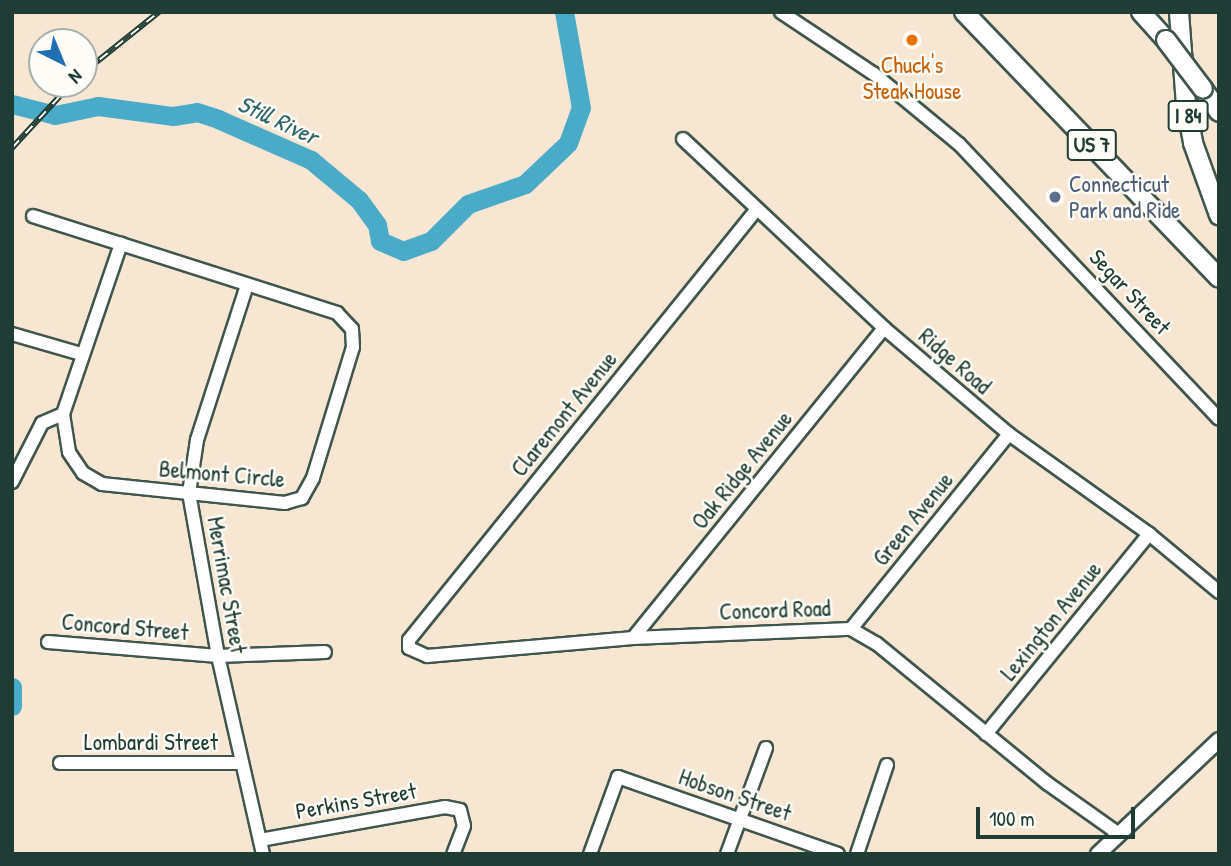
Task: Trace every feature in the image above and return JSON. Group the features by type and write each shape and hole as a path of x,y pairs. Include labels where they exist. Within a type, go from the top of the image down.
{"highway":[{"name":"US 7","path":"964,12 1219,278"},
{"path":"1142,12 1166,40 1219,113"},
{"name":"I 84","path":"1179,12 1186,106 1205,181 1219,215"}],"main road":[{"path":"1098,854 1219,740"}],"street":[{"name":"Segar Street","path":"781,12 874,74 959,144 1219,419"},
{"name":"Ridge Road","path":"683,139 884,328 1009,434 1149,534 1219,592"},
{"name":"Claremont Avenue","path":"408,648 409,640 757,209"},
{"name":"Belmont Circle","path":"33,216 121,244 247,285 337,313 352,329 353,347 313,478 302,498 285,503 102,484 83,473 69,452 63,414 81,354 121,244"},
{"name":"Merrimac Street","path":"247,285 197,440 189,493 218,656 263,854"},
{"name":"Oak Ridge Avenue","path":"633,638 884,328"},
{"path":"12,334 81,354"},
{"path":"12,482 42,423 63,414"},
{"name":"Green Avenue","path":"851,629 1009,434"},
{"name":"Lexington Avenue","path":"986,734 1149,534"},
{"name":"Concord Road","path":"408,648 427,656 633,638 851,629 877,644 986,734 1119,834"},
{"name":"Concord Street","path":"48,642 218,656 325,652"},
{"path":"727,854 766,748"},
{"name":"Lombardi Street","path":"60,763 241,763"},
{"path":"858,854 887,765"},
{"name":"Hobson Street","path":"590,854 618,777 741,817 838,854"},
{"name":"Perkins Street","path":"260,840 445,807 460,810 464,826 453,854"}],"waterway":[{"name":"Still River","path":"12,104 55,115 98,106 173,116 197,112 218,119 311,160 359,200 377,225 380,241 403,251 431,241 468,204 525,184 568,143 581,108 564,12"},
{"name":"Still River","path":"12,687 12,706"}],"railway":[{"path":"98,61 159,12"},
{"path":"12,148 58,98"}],"place":[{"name":"Chuck's Steak House","path":"912,40"},
{"name":"Connecticut Park and Ride","path":"1055,197"}]}
